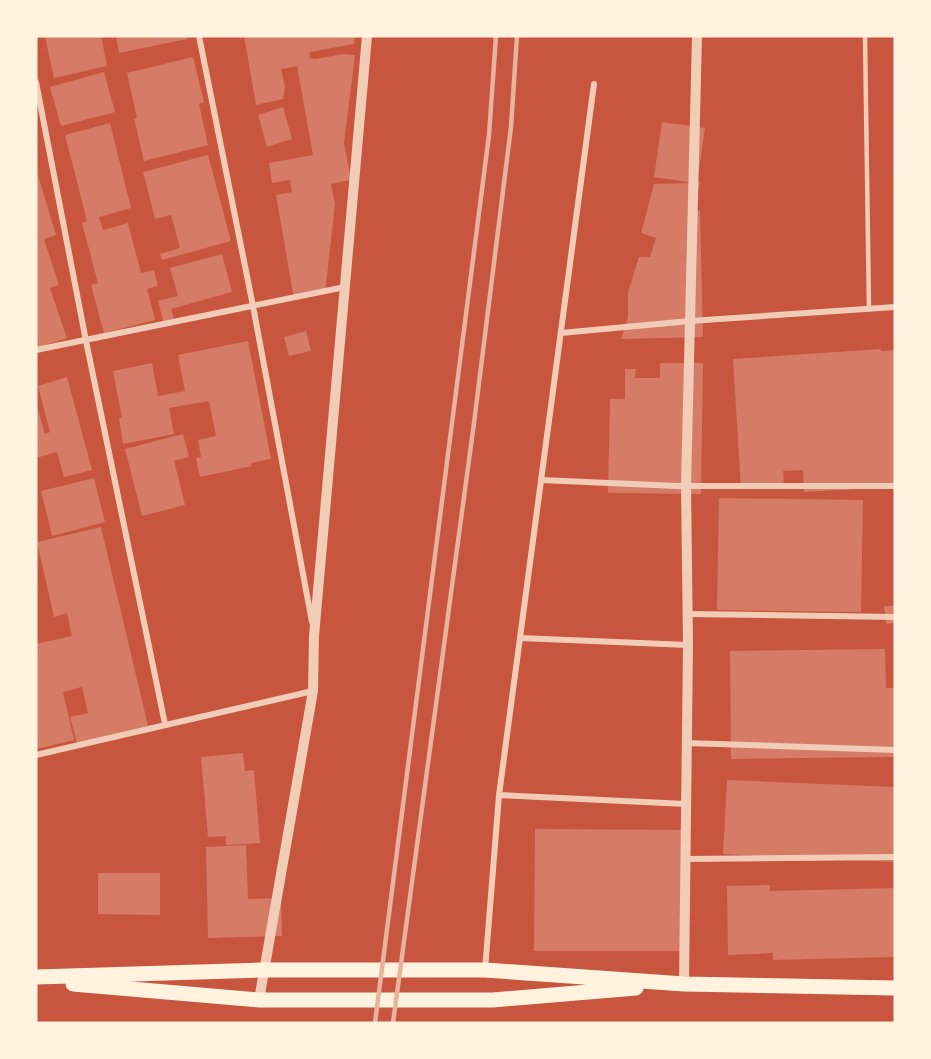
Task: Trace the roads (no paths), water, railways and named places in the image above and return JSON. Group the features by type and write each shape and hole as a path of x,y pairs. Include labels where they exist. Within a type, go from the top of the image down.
{"main road":[{"path":"36,979 264,970 485,970 684,984 895,988"},
{"path":"36,979 258,1000 493,1000 684,984"}],"street":[{"path":"199,36 253,306 314,636"},
{"path":"258,1000 313,692 314,636 367,36"},
{"path":"684,984 685,743 688,645 687,486 697,36"},
{"path":"36,81 86,340 165,724"},
{"path":"485,970 499,795 594,84"},
{"path":"36,350 345,287"},
{"path":"561,333 690,321 895,307"},
{"path":"542,480 687,486 895,486"},
{"path":"687,614 895,617"},
{"path":"520,638 688,645"},
{"path":"36,754 313,692"},
{"path":"685,743 895,750"},
{"path":"499,795 686,804"},
{"path":"686,859 895,857"}],"lane":[{"path":"865,36 869,309"}],"railway":[{"path":"375,1023 489,135 496,36"},
{"path":"393,1023 474,423 511,127 517,36"}]}
